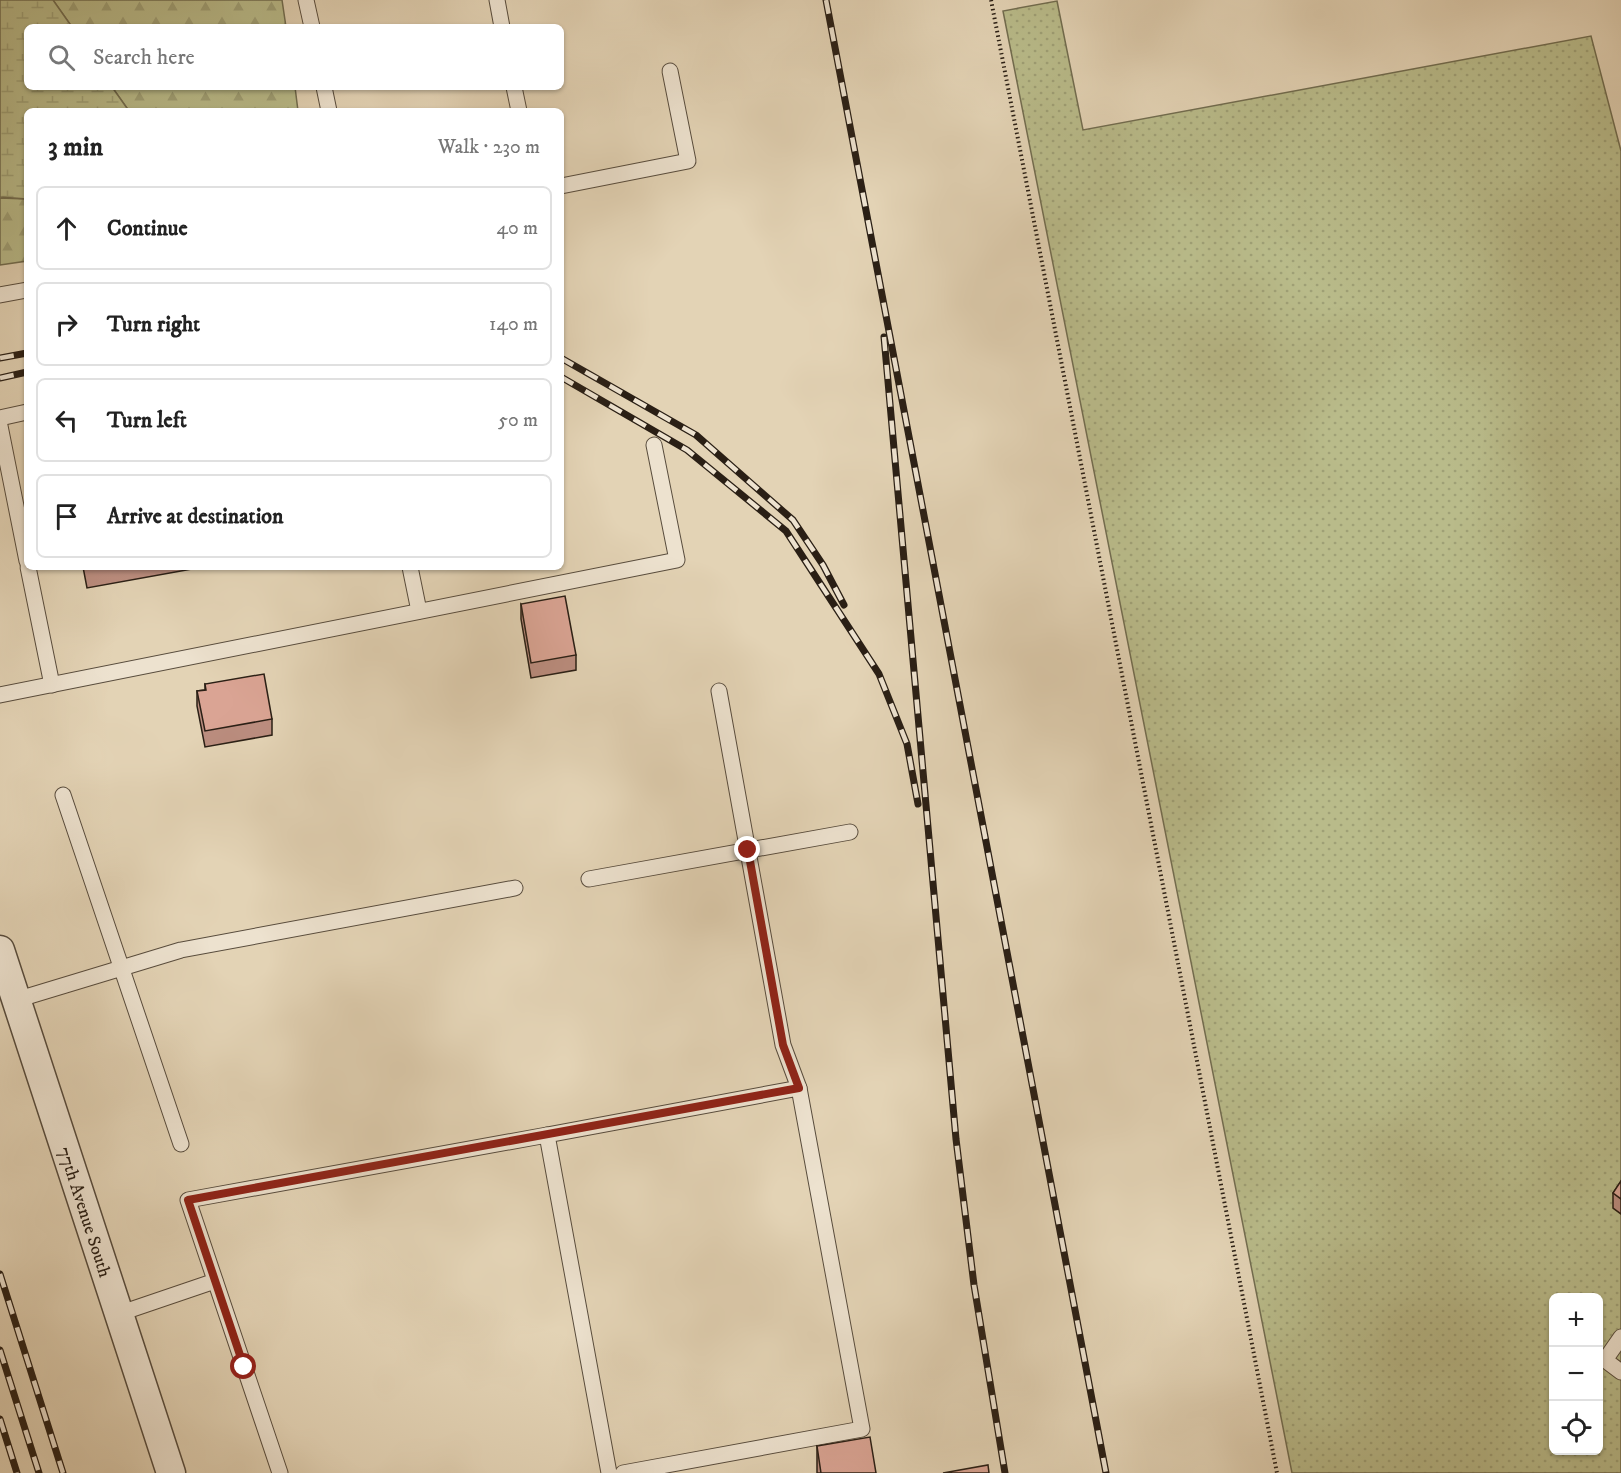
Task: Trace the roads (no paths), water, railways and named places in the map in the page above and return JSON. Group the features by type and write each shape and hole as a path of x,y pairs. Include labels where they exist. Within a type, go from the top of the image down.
{"street":[{"name":"77th Avenue South","path":"0,950 171,1473"}],"lane":[{"path":"306,0 311,24"},
{"path":"497,0 501,24"},
{"path":"564,185 688,161 670,71"},
{"path":"325,90 328,108"},
{"path":"515,90 518,108"},
{"path":"0,295 24,291"},
{"path":"0,418 24,413"},
{"path":"0,426 24,546"},
{"path":"0,695 677,560 654,445"},
{"path":"29,570 52,685"},
{"path":"411,570 419,611"},
{"path":"622,1473 862,1429 799,1088 783,1045 720,691"},
{"path":"63,795 180,1144"},
{"path":"589,879 850,832"},
{"path":"16,1000 181,950 515,888"},
{"path":"280,1473 188,1200 799,1088"},
{"path":"547,1135 609,1473"},
{"path":"118,1314 215,1281"},
{"path":"1621,1337 1605,1360 1621,1371"}],"railway":[{"path":"826,0 1106,1473"},
{"path":"884,337 956,1139 974,1285 1005,1473"},
{"path":"0,358 24,354"},
{"path":"564,360 696,435 793,520 823,565 844,605"},
{"path":"0,378 24,373"},
{"path":"564,379 687,450 786,531 879,674 907,744 918,804"},
{"path":"0,1274 63,1473"},
{"path":"0,1350 39,1473"},
{"path":"0,1419 17,1473"}]}
